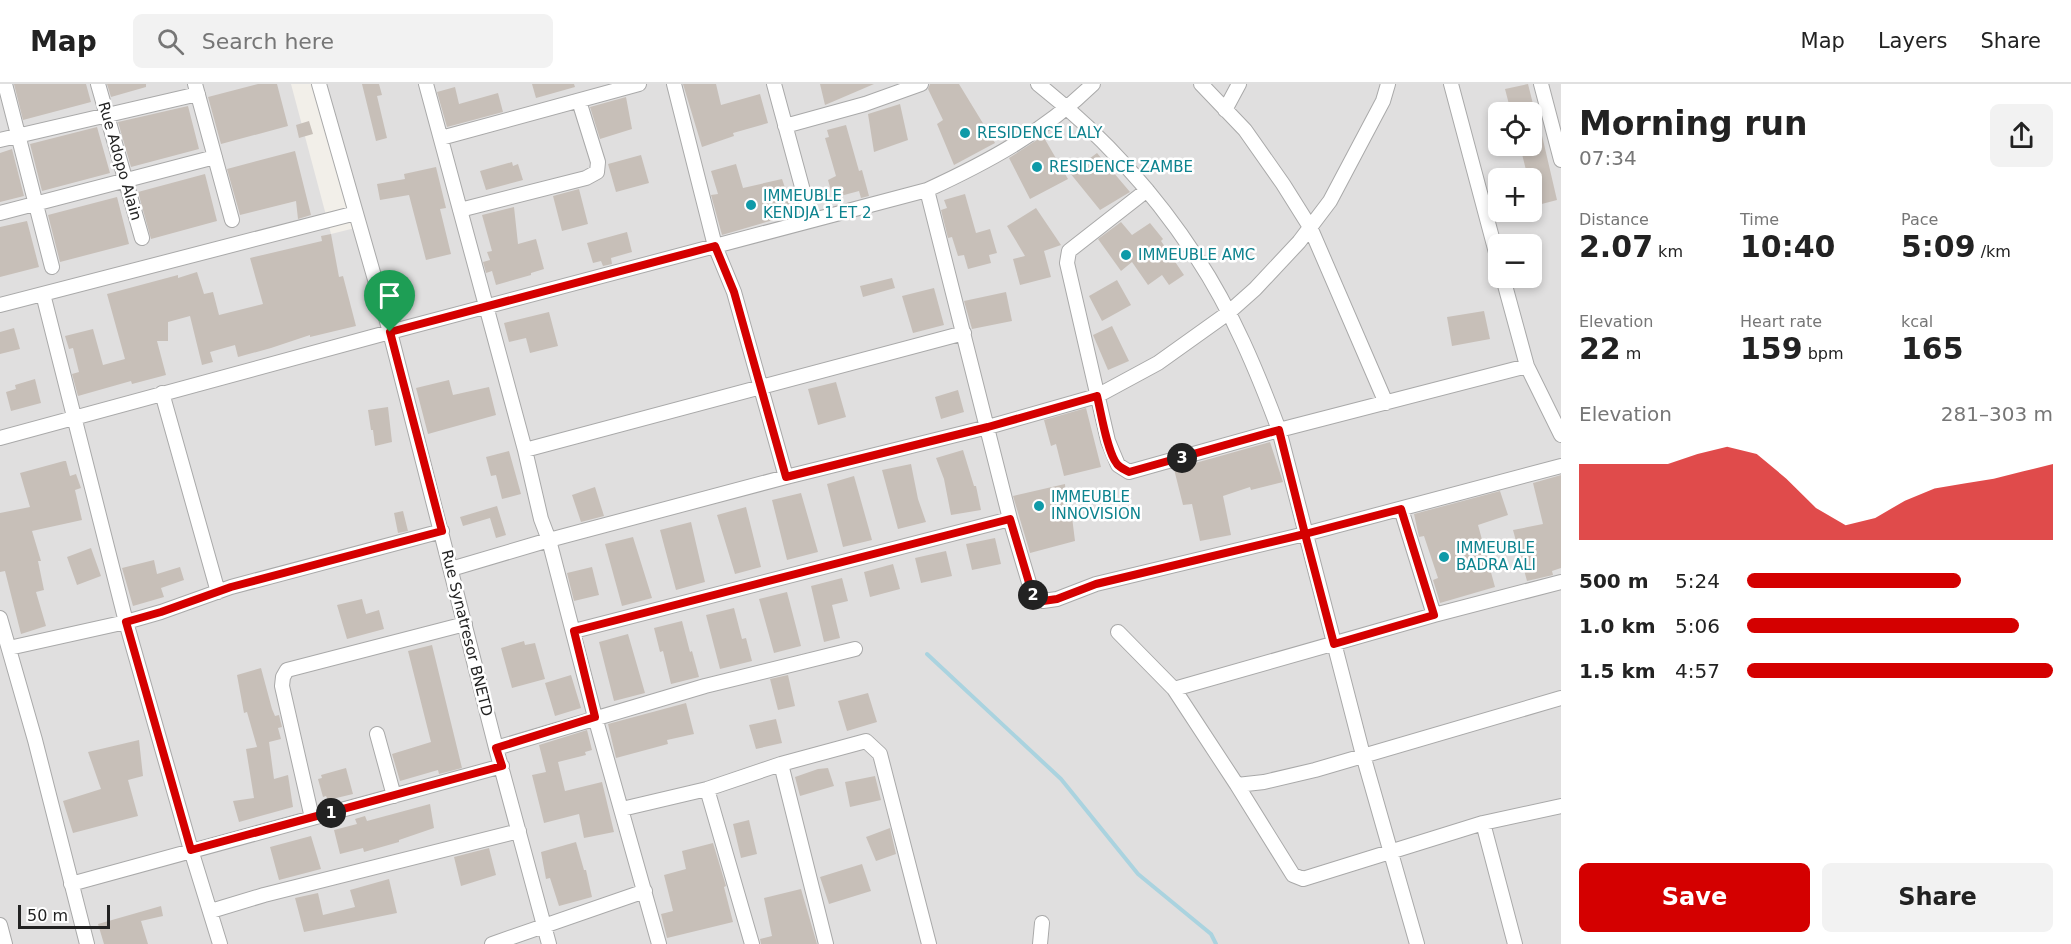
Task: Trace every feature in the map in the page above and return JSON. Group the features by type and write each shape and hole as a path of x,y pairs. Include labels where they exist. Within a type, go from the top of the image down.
{"street":[{"path":"5,84 52,267"},
{"name":"Rue Adopo Alain","path":"98,84 142,238"},
{"name":"Rue Synatresor BNETD","path":"319,84 390,332 496,748 549,944"},
{"path":"426,84 525,450 541,519 549,540 595,717 659,944"},
{"path":"441,138 639,84"},
{"path":"674,84 715,246 734,292 786,477"},
{"path":"774,84 811,220"},
{"path":"785,126 865,104 921,84"},
{"path":"1038,84 1068,108 1120,158 1147,190 1197,258 1228,313 1261,381 1279,430 1363,755 1417,944"},
{"path":"0,438 927,190 996,157 1068,108 1093,84"},
{"path":"1201,84 1245,130 1310,227 1386,403"},
{"path":"1225,110 1239,84"},
{"path":"451,569 549,540 786,477 988,427 1097,396 1158,363 1228,313 1255,289 1330,201 1383,101 1388,84"},
{"path":"1451,84 1491,234"},
{"path":"1541,84 1561,160"},
{"path":"0,140 107,115 196,89 232,220"},
{"path":"460,210 586,178 597,172 598,162 579,100"},
{"path":"0,213 215,157"},
{"path":"927,190 1010,519 1033,596 1043,601 1057,599 1096,584 1305,534 1561,466"},
{"path":"1147,190 1069,251 1067,263 1108,441 1118,465 1129,472 1279,430 1527,366"},
{"path":"0,305 356,213"},
{"path":"1506,288 1527,366 1561,435"},
{"path":"44,294 126,622 220,944"},
{"path":"525,450 964,333"},
{"path":"162,393 218,592"},
{"path":"1401,509 1434,615"},
{"path":"574,631 1010,519"},
{"path":"9,648 126,622 218,592 442,531"},
{"path":"1174,689 1434,615 1561,582"},
{"path":"0,618 35,740 87,944"},
{"path":"312,818 282,686 282,677 287,670 465,624"},
{"path":"1118,632 1174,689 1293,875 1303,879 1483,823 1561,806"},
{"path":"496,748 705,686 855,649"},
{"path":"1237,785 1264,782 1315,770 1561,698"},
{"path":"377,734 394,796"},
{"path":"622,809 708,789 780,764 866,741 880,754 929,944"},
{"path":"780,764 826,944"},
{"path":"71,884 502,766"},
{"path":"708,789 752,944"},
{"path":"1483,823 1515,944"},
{"path":"211,911 264,895 519,831"},
{"path":"492,944 645,891"},
{"path":"1040,944 1042,923"},
{"path":"0,925 6,944"}],"shaded area":[{"path":"0,84 291,84 331,234 359,227 322,84 1561,84 1561,944 0,944"}],"building":[{"path":"14,84 86,84 91,102 23,120"},
{"path":"107,84 146,84 146,87 111,97"},
{"path":"258,84 277,84 288,126 221,144 208,97"},
{"path":"362,84 379,84 382,95 377,96 387,138 376,141"},
{"path":"532,84 574,84 575,87 536,98"},
{"path":"683,84 716,84 721,105 760,94 768,123 733,133 734,136 702,147"},
{"path":"820,84 874,84 825,105"},
{"name":"RESIDENCE LALY","path":"930,84 959,84 995,143 954,165 937,124 943,120 928,89"},
{"path":"1528,84 1532,102 1508,102 1505,89"},
{"path":"455,87 459,104 498,93 503,112 447,127 437,92"},
{"path":"626,97 632,129 600,139 590,107"},
{"path":"900,104 908,140 874,152 868,114"},
{"path":"188,106 199,149 131,167 118,122"},
{"path":"309,121 313,134 299,138 296,125"},
{"path":"846,125 859,171 862,170 869,196 861,198 859,191 833,198 828,180 836,176 825,138 829,137 827,130"},
{"path":"97,127 110,173 42,191 30,144"},
{"name":"RESIDENCE ZAMBE","path":"1043,136 1068,179 1030,199 1009,158"},
{"path":"1542,136 1557,200 1542,204 1542,168 1526,168 1522,156 1542,156"},
{"path":"12,149 24,196 0,202 0,153"},
{"path":"295,151 311,215 298,219 296,201 240,215 227,169"},
{"path":"1097,153 1130,192 1100,210 1070,173"},
{"path":"641,155 649,183 616,192 608,164"},
{"path":"512,162 513,166 518,164 523,180 486,190 480,171"},
{"name":"IMMEUBLE KENDJA 1 ET 2","path":"736,164 743,188 782,179 794,214 722,235 711,195 718,194 711,171"},
{"path":"436,167 446,208 440,209 451,254 426,260 409,195 380,200 377,184 405,179 404,174"},
{"path":"205,174 217,221 151,239 138,192"},
{"path":"579,189 588,224 562,231 553,196"},
{"path":"965,194 976,233 990,229 997,253 989,255 991,263 968,269 964,255 958,256 952,237 948,238 941,210 947,208 944,200"},
{"path":"117,197 129,244 60,262 48,215"},
{"path":"514,207 518,244 536,239 544,269 496,285 492,271 486,273 483,262 490,260 487,252 492,251 482,215"},
{"path":"1036,208 1061,245 1044,251 1051,277 1020,285 1013,259 1025,256 1007,226"},
{"path":"27,221 39,267 0,277 0,227"},
{"path":"1121,222 1132,235 1150,223 1163,239 1161,241 1184,275 1169,285 1162,275 1148,285 1132,262 1121,271 1098,239"},
{"path":"627,232 632,252 611,258 612,264 603,266 601,261 593,263 587,243"},
{"path":"331,234 339,277 343,276 356,326 310,337 310,335 238,357 235,345 210,352 213,362 202,365 190,316 168,322 168,341 157,341 166,375 132,384 131,381 78,396 72,374 79,372 73,348 69,349 65,336 93,329 103,365 125,359 107,294 197,272 204,294 213,292 219,315 263,304 250,258 322,241 321,236"},
{"path":"892,278 895,288 863,297 860,286"},
{"path":"1117,280 1131,305 1102,321 1089,296"},
{"path":"934,288 944,325 913,333 902,296"},
{"path":"1006,292 1012,321 972,329 964,301"},
{"path":"1484,311 1490,339 1452,346 1447,317"},
{"path":"549,312 558,346 530,353 526,338 509,342 504,323"},
{"path":"1112,326 1129,361 1108,370 1093,335"},
{"path":"14,328 20,349 0,354 0,332"},
{"path":"35,379 41,403 11,411 6,392 16,389 15,385"},
{"path":"449,380 453,395 489,387 496,415 428,434 416,388"},
{"path":"836,382 846,417 818,425 808,389"},
{"path":"958,390 964,412 941,419 935,397"},
{"path":"388,407 392,442 375,446 368,410"},
{"path":"1086,408 1101,467 1064,476 1056,444 1051,446 1044,420"},
{"path":"1270,442 1283,482 1251,490 1250,487 1223,496 1231,535 1200,541 1192,504 1183,505 1174,469"},
{"path":"963,450 974,486 976,486 981,510 951,515 944,479 936,458"},
{"path":"509,451 521,494 502,499 496,475 491,476 486,457"},
{"path":"66,461 70,476 76,474 81,488 75,490 82,520 32,531 41,561 38,561 44,590 36,592 46,626 21,634 5,571 0,572 0,513 30,507 20,473"},
{"path":"911,464 918,499 926,522 898,529 882,470"},
{"path":"1561,475 1561,568 1552,571 1553,575 1527,581 1513,530 1543,524 1533,483"},
{"path":"854,476 872,540 843,547 827,484"},
{"path":"1065,484 1068,518 1072,517 1075,541 1030,553 1013,496"},
{"path":"595,487 604,516 581,522 572,495"},
{"path":"1500,491 1508,515 1478,525 1495,587 1440,603 1433,580 1438,578 1424,536 1419,537 1414,514"},
{"path":"801,493 818,552 787,560 772,500"},
{"path":"497,506 506,535 496,538 490,518 463,526 460,517"},
{"path":"746,507 761,567 735,574 717,515"},
{"path":"403,511 408,531 398,533 394,513"},
{"path":"691,522 705,582 676,590 660,530"},
{"path":"633,537 652,598 622,606 605,544"},
{"path":"995,538 1001,564 972,570 966,544"},
{"path":"91,548 101,576 77,585 67,557"},
{"path":"946,551 952,576 921,583 915,558"},
{"path":"154,560 157,574 180,567 184,580 161,588 164,597 133,606 122,568"},
{"path":"893,564 900,589 870,597 864,572"},
{"path":"592,567 599,595 574,601 567,573"},
{"path":"842,578 848,601 832,605 840,638 824,642 811,586"},
{"path":"787,592 801,646 774,653 759,599"},
{"path":"362,599 366,614 379,610 384,629 347,639 337,605"},
{"path":"734,608 742,639 746,638 752,661 720,669 706,615"},
{"path":"682,621 699,677 671,684 663,651 660,652 654,628"},
{"path":"628,634 645,693 614,701 599,642"},
{"path":"524,641 525,645 535,643 545,679 512,688 501,648"},
{"path":"432,645 462,768 439,774 438,770 400,781 392,754 431,742 408,651"},
{"path":"261,668 272,709 275,716 279,715 282,727 278,728 281,739 269,742 274,779 288,775 293,807 239,822 233,801 254,798 246,749 257,747 247,712 244,713 237,675"},
{"path":"571,675 581,708 555,716 545,683"},
{"path":"788,675 795,706 778,710 770,679"},
{"path":"868,693 877,722 847,731 838,701"},
{"path":"686,703 694,734 667,740 668,744 616,758 608,724"},
{"path":"776,719 782,743 756,749 749,725"},
{"path":"587,730 592,750 585,752 586,755 558,762 565,791 602,782 614,832 584,838 579,814 544,823 532,775 546,772 539,745"},
{"path":"139,740 143,776 128,780 138,816 73,833 63,801 101,789 88,752"},
{"path":"346,768 353,794 328,800 326,796 323,797 318,779 322,778 321,775"},
{"path":"828,768 834,786 800,796 795,777"},
{"path":"875,776 881,800 850,807 845,782"},
{"path":"430,804 434,828 399,840 399,842 364,852 363,848 340,854 334,830 357,824 355,819 365,816 367,821"},
{"path":"749,820 757,854 741,858 733,824"},
{"path":"890,828 896,854 876,861 866,837"},
{"path":"311,836 321,869 279,880 270,847"},
{"path":"576,842 592,897 559,906 550,878 546,879 541,852"},
{"path":"713,843 726,886 724,887 733,922 667,938 661,914 673,911 664,875 686,869 682,851"},
{"path":"489,848 496,875 461,886 454,857"},
{"path":"862,864 871,891 829,904 820,877"},
{"path":"389,879 397,913 304,932 295,898 318,893 323,915 355,907 350,890"},
{"path":"801,889 817,944 761,944 760,939 772,936 764,898"},
{"path":"161,906 163,916 141,921 148,944 104,944 98,924"}],"waterway":[{"path":"927,654 1061,779 1138,874 1211,934 1216,944"}],"place":[{"name":"RESIDENCE LALY","path":"965,133"},
{"name":"RESIDENCE ZAMBE","path":"1037,167"},
{"name":"IMMEUBLE KENDJA 1 ET 2","path":"751,205"},
{"name":"IMMEUBLE AMC","path":"1126,255"},
{"name":"IMMEUBLE INNOVISION","path":"1039,506"},
{"name":"IMMEUBLE BADRA ALI","path":"1444,557"}],"route":[{"path":"390,332 442,531 231,587 126,622 191,850 502,766 496,748 595,717 574,631 1010,519 1033,596 1043,601 1057,599 1096,584 1305,534 1334,644 1434,615 1401,509 1305,534 1279,430 1129,472 1118,465 1114,459 1097,396 988,427 786,477 734,292 715,246 390,332"}]}
